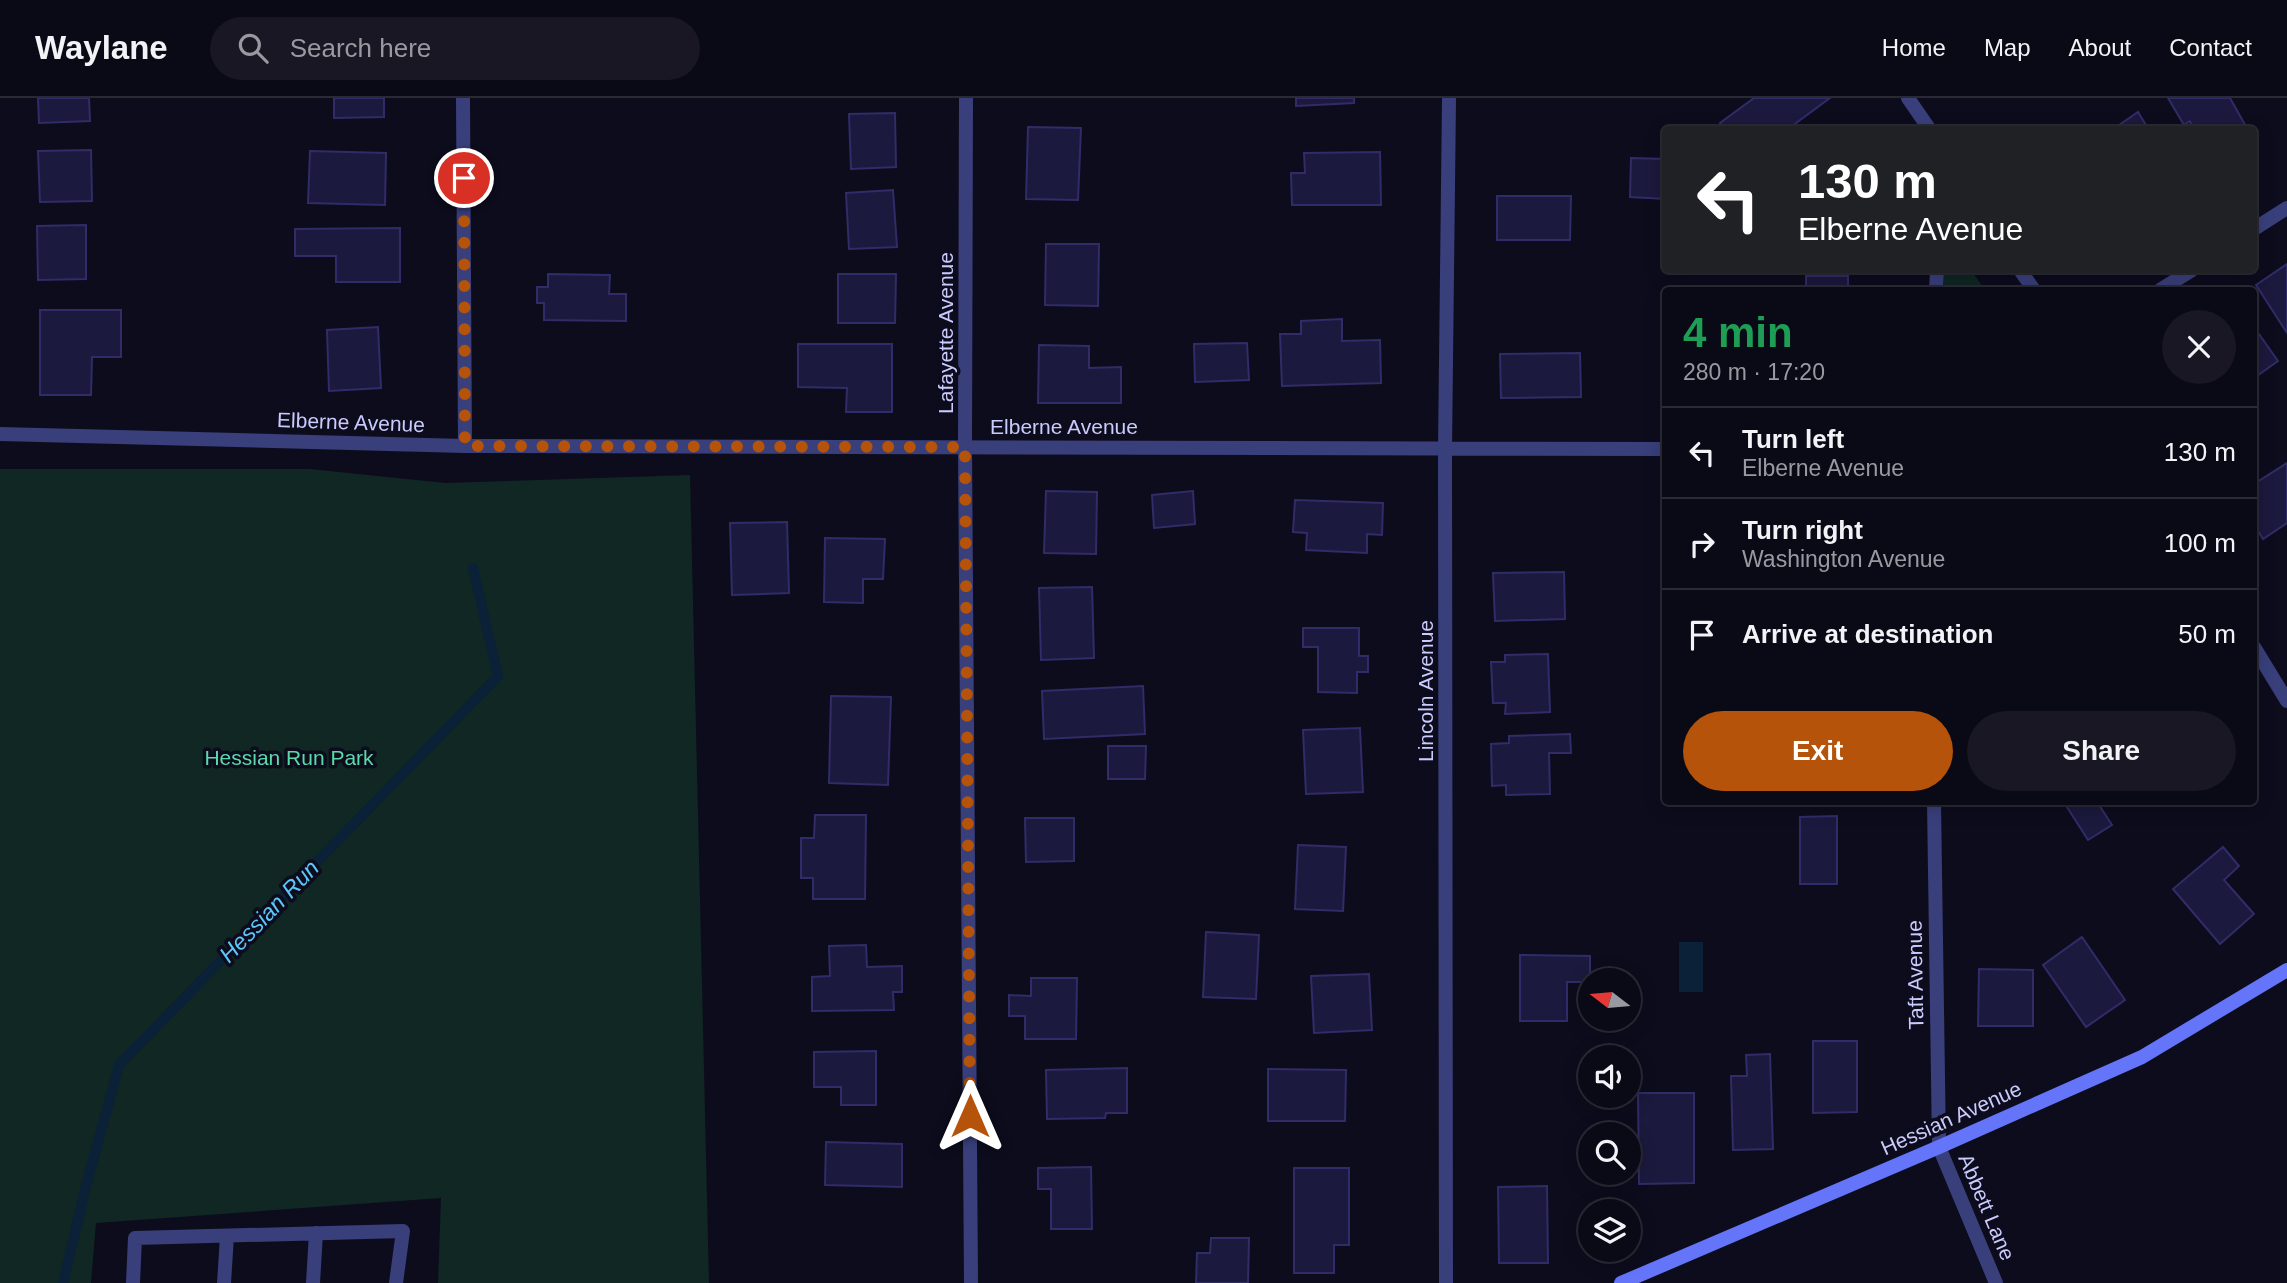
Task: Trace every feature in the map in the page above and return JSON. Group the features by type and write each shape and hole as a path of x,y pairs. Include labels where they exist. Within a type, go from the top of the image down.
{"main road":[{"name":"Hessian Avenue","path":"1620,1283 2142,1057 2287,971"}],"street":[{"path":"463,98 465,446"},
{"name":"Lafayette Avenue","path":"967,98 965,447 971,1283"},
{"name":"Lincoln Avenue","path":"1446,1283 1445,449 1448,98"},
{"path":"1908,98 1927,126"},
{"path":"2257,227 2287,208"},
{"path":"2165,287 2187,273"},
{"name":"Elberne Avenue","path":"0,434 465,446 1662,449"},
{"path":"2257,652 2287,701"},
{"name":"Taft Avenue","path":"1934,805 1939,1147"},
{"name":"Abbett Lane","path":"1939,1147 1996,1283"},
{"path":"133,1283 135,1238 403,1231 396,1283"},
{"path":"313,1283 316,1233"},
{"path":"224,1283 227,1236"}],"green space":[{"path":"1944,273 1973,273 1983,287 1944,287"},
{"name":"Hessian Run Park","path":"0,469 310,469 445,483 690,475 709,1283 438,1283 441,1198 96,1223 91,1283 0,1283"}],"water":[{"path":"1679,942 1703,942 1703,992 1679,992"}],"building":[{"path":"38,98 89,98 90,121 39,123"},
{"path":"334,98 384,98 384,117 334,118"},
{"path":"1296,98 1354,98 1354,103 1296,106"},
{"path":"1754,98 1830,98 1792,126 1722,126 1720,123"},
{"path":"2168,98 2230,98 2246,126 2192,126 2190,121 2184,125"},
{"path":"2138,112 2147,126 2118,126"},
{"path":"895,113 896,167 851,169 849,114"},
{"path":"1028,127 1081,128 1078,200 1026,199"},
{"path":"91,150 92,201 40,202 38,151"},
{"path":"310,151 386,153 385,205 308,203"},
{"path":"1380,152 1381,205 1292,205 1291,173 1305,173 1304,153"},
{"path":"1631,158 1662,159 1662,199 1630,197"},
{"path":"893,190 897,247 849,249 846,193"},
{"path":"1497,196 1571,196 1570,240 1497,240"},
{"path":"86,225 86,279 38,280 37,226"},
{"path":"400,228 400,282 336,282 336,256 295,256 295,229"},
{"path":"1046,244 1099,244 1098,306 1045,305"},
{"path":"2287,264 2287,333 2256,285"},
{"path":"548,274 610,275 609,294 626,294 626,321 544,320 544,303 537,303 537,287 548,287"},
{"path":"838,274 896,274 895,323 838,323"},
{"path":"1806,276 1848,276 1848,287 1806,287"},
{"path":"40,310 121,310 121,357 92,357 91,395 40,395"},
{"path":"1342,319 1342,341 1380,340 1381,383 1282,386 1280,334 1301,334 1301,321"},
{"path":"378,327 381,388 329,391 327,330"},
{"path":"2257,331 2278,361 2257,376"},
{"path":"1247,343 1249,380 1195,382 1194,344"},
{"path":"798,344 892,344 892,412 846,412 847,388 798,387"},
{"path":"1039,345 1089,346 1089,368 1121,367 1121,403 1038,403"},
{"path":"1580,353 1581,397 1501,398 1500,354"},
{"path":"2287,463 2287,523 2263,539 2257,529 2257,482"},
{"path":"1046,491 1097,492 1096,554 1044,553"},
{"path":"1193,491 1195,524 1154,528 1152,495"},
{"path":"1295,500 1383,503 1382,535 1367,534 1367,553 1306,550 1307,533 1293,532"},
{"path":"787,522 789,593 732,595 730,523"},
{"path":"825,538 885,539 883,579 863,579 863,603 824,602"},
{"path":"1564,572 1565,619 1495,621 1493,573"},
{"path":"1092,587 1094,658 1041,660 1039,588"},
{"path":"1303,628 1359,628 1359,656 1368,656 1368,672 1357,672 1357,693 1318,692 1318,647 1303,647"},
{"path":"1548,654 1550,712 1505,714 1506,703 1493,703 1491,662 1505,662 1505,655"},
{"path":"1143,686 1145,734 1044,739 1042,691"},
{"path":"831,696 891,697 888,785 829,783"},
{"path":"1360,728 1363,792 1306,794 1303,730"},
{"path":"1570,734 1571,753 1549,753 1550,794 1506,795 1506,785 1492,786 1491,744 1509,743 1509,736"},
{"path":"1108,746 1146,746 1145,779 1108,779"},
{"path":"2099,805 2112,825 2088,840 2067,807"},
{"path":"815,815 866,815 865,899 813,899 813,878 801,878 801,838 814,838"},
{"path":"1837,816 1837,884 1800,884 1800,817"},
{"path":"1025,818 1074,818 1074,861 1026,862"},
{"path":"1298,845 1346,847 1343,911 1295,909"},
{"path":"2223,847 2239,866 2224,880 2254,914 2220,944 2173,889"},
{"path":"1206,932 1259,935 1256,999 1203,997"},
{"path":"2082,937 2125,1000 2086,1027 2043,965"},
{"path":"866,945 867,967 902,966 902,992 893,992 894,1010 812,1011 812,977 830,976 829,946"},
{"path":"1520,955 1590,956 1590,968 1578,968 1578,982 1567,982 1567,1021 1520,1021"},
{"path":"1979,969 2033,970 2033,1026 1978,1026"},
{"path":"1369,974 1372,1030 1314,1033 1311,976"},
{"path":"1031,978 1077,978 1076,1039 1025,1039 1025,1016 1009,1016 1009,995 1031,996"},
{"path":"1813,1041 1857,1041 1857,1112 1813,1113"},
{"path":"876,1051 876,1105 841,1105 841,1087 814,1087 814,1052"},
{"path":"1770,1054 1773,1149 1733,1150 1731,1076 1747,1076 1746,1055"},
{"path":"1127,1068 1127,1113 1106,1113 1105,1118 1047,1119 1046,1070"},
{"path":"1268,1069 1346,1070 1345,1121 1268,1121"},
{"path":"1641,1093 1694,1093 1694,1183 1641,1184 1641,1122 1638,1122"},
{"path":"826,1142 902,1144 902,1187 825,1185"},
{"path":"1091,1167 1092,1229 1051,1229 1051,1189 1038,1189 1038,1168"},
{"path":"1294,1168 1349,1168 1349,1245 1334,1245 1334,1273 1294,1273"},
{"path":"1547,1186 1548,1263 1499,1263 1498,1187"},
{"path":"1211,1238 1249,1238 1248,1283 1196,1283 1197,1253 1210,1253"}],"waterway":[{"name":"Hessian Run","path":"63,1283 119,1065 498,676 473,568"}],"route":[{"path":"464,178 465,446 965,447 970,1116"}]}
